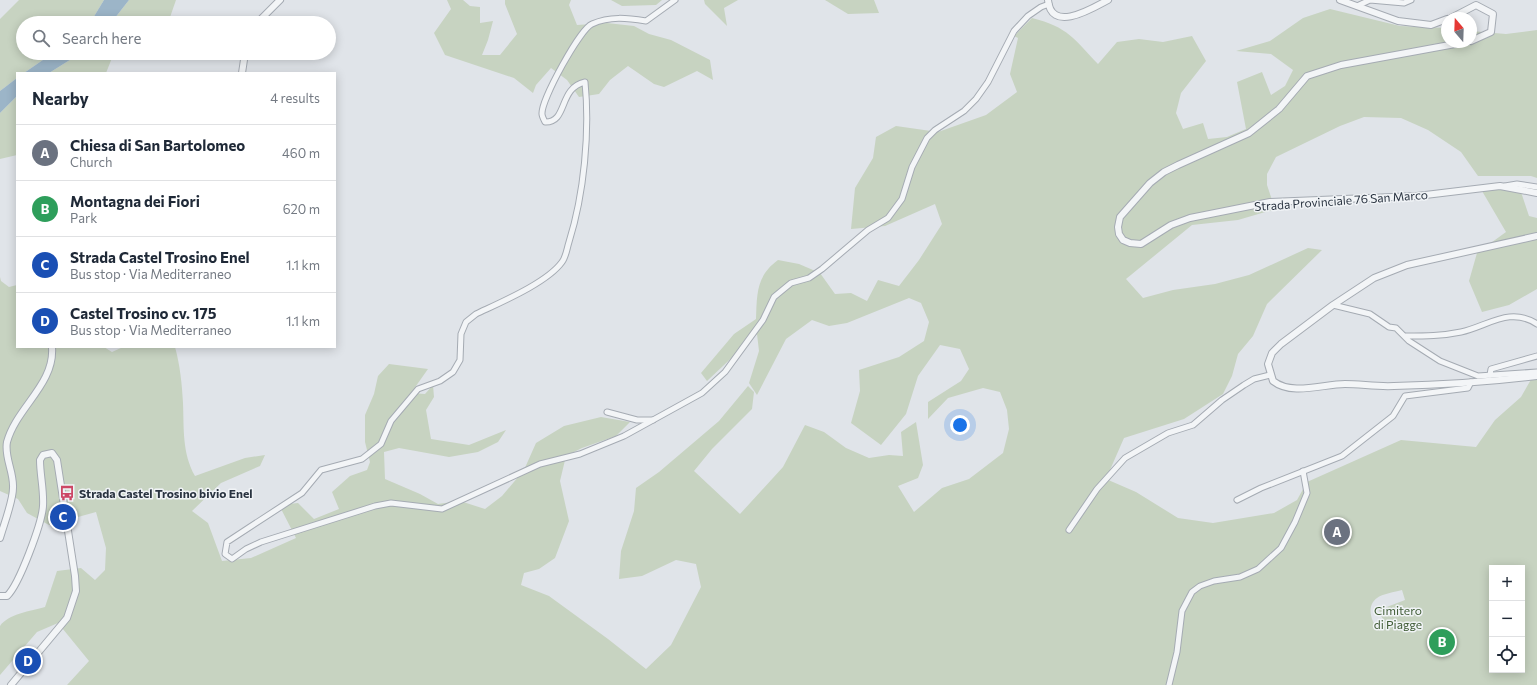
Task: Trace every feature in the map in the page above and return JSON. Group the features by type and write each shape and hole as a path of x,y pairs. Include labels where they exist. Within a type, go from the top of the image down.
{"street":[{"path":"263,16 280,0"},
{"path":"675,0 646,21 621,17 607,18 590,25 572,48 546,94 542,113 545,122 551,122 558,118 566,95 578,83 585,82 588,120 583,163 575,223 562,262 542,280 476,314 466,322 461,334 460,360 453,372 440,381 418,389 391,421 381,444 362,459 321,470 302,494 227,542 225,554 232,559 246,548 375,506 391,503 442,509 540,464 580,454 624,436 656,420 702,393 725,372 763,320 774,297 791,283 809,278 822,269 868,230 888,218 902,199 912,167 927,138 935,130 964,111 976,99 988,82 1014,31 1028,16 1048,2 1055,14 1065,17 1078,14 1108,0"},
{"path":"1340,0 1398,21 1431,25 1441,21"},
{"path":"1357,6 1370,0 1404,3 1411,0"},
{"path":"1463,12 1476,5 1493,14 1491,32 1477,38"},
{"name":"Strada Provinciale 76 San Marco","path":"1441,47 1341,65 1307,76 1279,109 1254,129 1233,141 1171,168 1150,183 1120,216 1118,230 1126,242 1137,245 1144,243 1171,225 1190,218 1270,202 1417,196 1500,186 1537,193"},
{"path":"242,72 244,60"},
{"path":"1500,186 1517,184 1537,187"},
{"path":"1537,236 1407,265 1374,278 1333,305 1281,344 1272,353 1268,364 1273,381 1278,385 1292,388 1313,388 1344,384 1403,386 1537,376"},
{"path":"1333,305 1370,314 1406,336 1409,340 1440,361 1478,376 1537,372"},
{"path":"1406,336 1437,336 1457,333 1507,316 1524,318 1537,324"},
{"path":"0,538 13,488 7,443 12,429 49,372 53,355 52,348"},
{"path":"1490,375 1491,369 1537,356"},
{"path":"1069,530 1097,489 1125,458 1168,433 1193,425 1222,400 1244,385 1254,379 1270,375"},
{"path":"1236,500 1261,488 1342,456 1362,442 1393,416 1405,396 1468,388 1471,382"},
{"path":"607,412 637,420 656,420"},
{"path":"0,596 7,596 15,587 39,525 43,506 40,460 43,455 52,453 57,460 76,591 67,618 11,685"},
{"path":"1169,685 1177,652 1182,611 1192,592 1200,586 1240,577 1258,569 1281,548 1295,522 1307,493 1303,471"}],"green space":[{"path":"19,0 104,0 94,16 16,16 16,60 43,60 25,72 16,72 16,79 0,91 0,19"},
{"path":"129,0 176,0 170,16 116,16"},
{"path":"447,0 463,0 470,6 480,7 480,23 493,21 482,55 500,55 517,34 505,4 505,0 571,0 569,5 577,25 607,23 634,26 649,34 671,40 710,60 713,80 697,71 664,87 654,84 628,66 610,80 599,94 579,97 567,80 551,68 536,85 533,93 514,78 445,55 434,33 451,9"},
{"path":"611,0 662,0 656,5 622,6"},
{"path":"704,0 738,0 724,8 727,26 705,4"},
{"path":"825,0 874,0 879,13 848,14"},
{"name":"Cimitero di Piagge","path":"1330,9 1400,26 1441,28 1441,48 1477,48 1477,32 1506,34 1537,30 1537,178 1531,176 1478,176 1461,152 1428,130 1401,118 1364,117 1340,126 1276,157 1267,174 1267,185 1275,209 1238,220 1192,225 1126,279 1143,298 1173,290 1215,284 1249,275 1308,248 1322,250 1267,304 1253,336 1238,354 1232,376 1223,394 1184,419 1124,438 1106,479 1136,492 1178,518 1213,523 1274,513 1297,500 1307,482 1401,440 1476,447 1495,420 1521,397 1537,369 1537,685 67,685 89,661 58,623 37,632 0,675 0,626 14,616 45,607 57,571 81,568 95,580 105,570 106,548 96,512 49,525 27,513 18,499 0,491 0,277 1,281 9,287 16,285 16,348 106,348 112,352 121,348 175,348 181,382 186,449 195,476 245,458 265,455 260,466 221,483 192,511 208,523 222,561 251,558 296,538 279,505 298,503 314,519 339,509 332,492 350,476 367,470 370,462 365,442 365,415 374,394 378,376 389,364 428,369 411,393 425,394 433,385 434,397 426,410 431,439 469,445 506,430 498,442 478,452 449,457 399,448 384,452 385,479 420,494 438,504 460,501 485,509 502,496 524,470 536,443 564,426 601,417 630,422 616,436 582,448 566,456 560,481 569,521 555,558 539,569 524,573 521,585 549,596 646,669 671,645 701,587 696,564 676,560 642,576 619,579 621,551 634,511 636,488 659,472 719,421 748,386 754,392 752,409 712,449 694,471 740,514 783,467 805,425 824,432 846,448 869,458 889,455 903,456 901,432 916,422 923,465 918,478 898,486 914,512 942,488 969,479 1003,453 1009,429 1007,410 1000,392 983,388 948,398 928,419 928,402 961,381 969,369 960,349 940,345 918,376 906,414 881,445 851,423 860,391 859,370 899,357 924,341 929,322 921,303 909,298 847,323 829,326 812,320 786,339 757,395 749,383 759,351 757,334 707,381 701,373 734,334 756,319 759,286 765,272 778,260 799,264 820,273 835,294 851,293 867,301 878,280 899,286 919,260 942,224 935,204 885,226 851,229 855,188 873,158 876,137 896,126 938,132 986,115 1017,92 1010,74 1018,38 1014,36 1032,18 1054,25 1070,35 1098,64 1117,42 1139,39 1163,42 1192,36 1206,61 1181,93 1176,113 1183,129 1203,123 1208,139 1227,137 1246,129 1237,82 1262,72 1271,95 1285,86 1293,70 1271,54 1236,51 1270,41 1303,18","holes":["1402,590 1405,600 1379,610 1385,625 1383,629 1378,630 1373,622 1371,614 1374,601 1382,595"]},
{"path":"70,60 111,60 106,72 51,72"},
{"path":"16,97 16,155 0,159 0,113"},
{"path":"1497,189 1521,192 1529,216 1537,218 1537,289 1509,305 1482,312 1469,281 1477,253 1506,232 1482,191"}],"water":[{"path":"104,0 129,0 116,16 94,16"},
{"path":"43,60 70,60 51,72 25,72"},
{"path":"16,79 16,97 0,113 0,91"}],"place":[{"name":"Strada Castel Trosino bivio Enel","path":"67,493"},
{"name":"Strada Castel Trosino Enel","path":"63,517"},
{"name":"Chiesa di San Bartolomeo","path":"1337,532"},
{"name":"Montagna dei Fiori","path":"1442,642"},
{"name":"Castel Trosino cv. 175","path":"28,661"}]}
